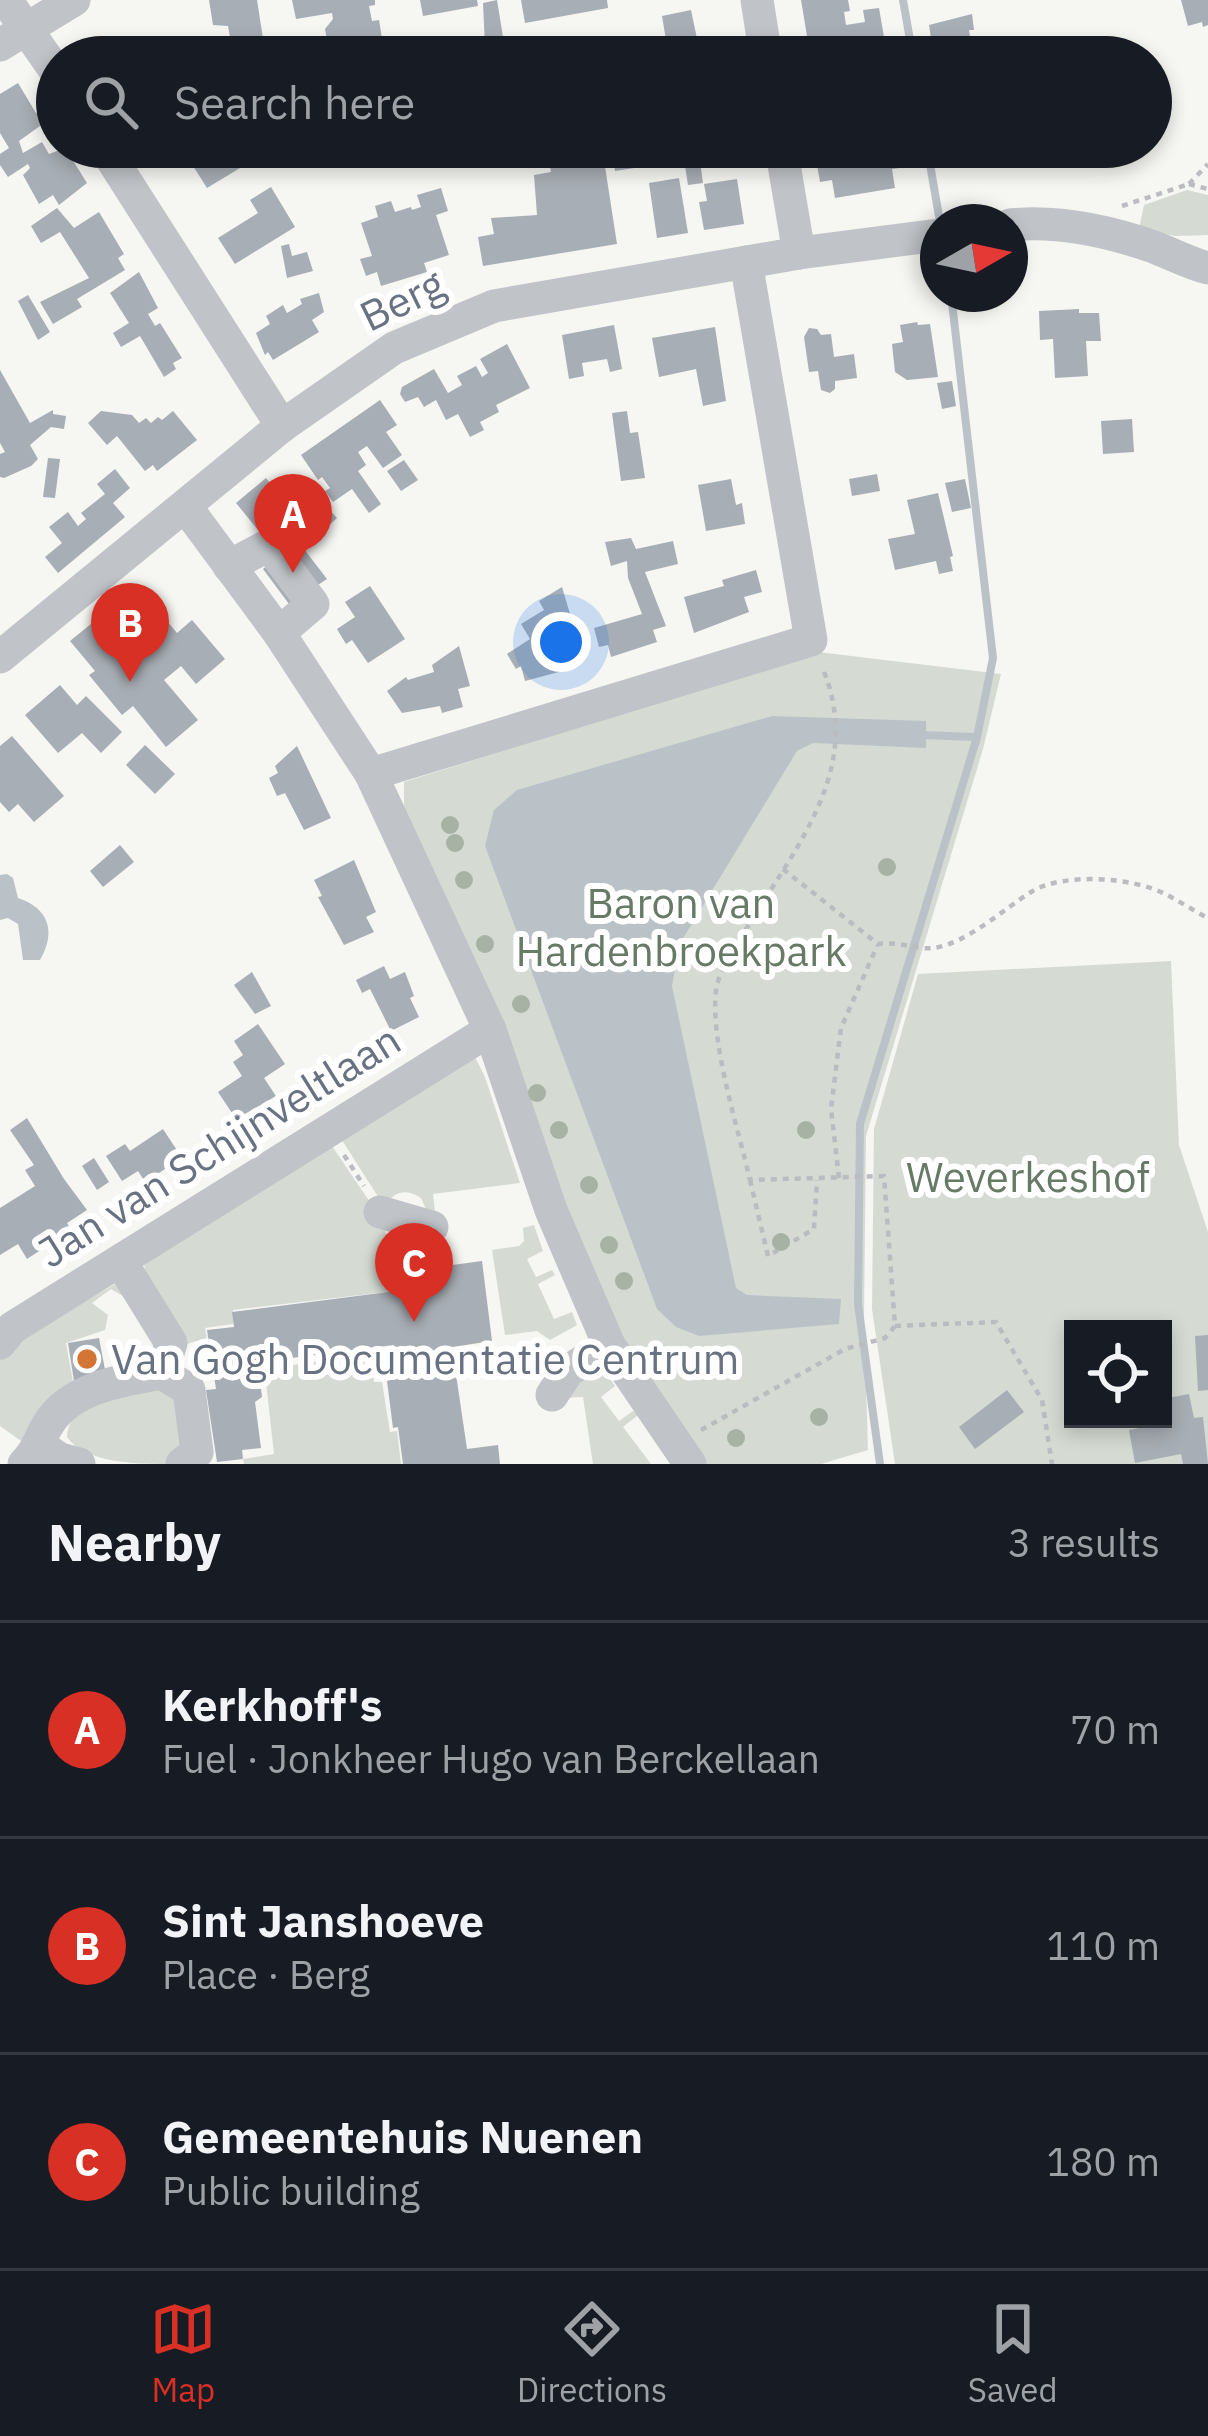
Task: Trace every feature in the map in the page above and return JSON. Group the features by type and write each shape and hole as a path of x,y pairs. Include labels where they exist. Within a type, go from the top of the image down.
{"street":[{"path":"6,0 14,36 74,0"},
{"path":"757,0 763,36"},
{"path":"117,168 282,426"},
{"path":"785,168 799,253"},
{"path":"1028,223 1073,227 1160,249 1183,262 1208,268"},
{"name":"Berg","path":"0,657 282,426 394,349 494,306 799,253 920,238"},
{"path":"1160,249 1208,244"},
{"path":"371,774 811,640 746,262"},
{"path":"186,506 279,633 371,774 490,1030 551,1210 609,1346 682,1454"},
{"path":"229,566 269,545 293,573 313,604 279,633"},
{"name":"Jan van Schijnveltlaan","path":"0,1342 12,1328 490,1030"},
{"path":"121,1262 171,1342 162,1373"},
{"path":"552,1395 568,1371 609,1346"},
{"path":"28,1458 49,1423 75,1399 112,1382 162,1373 189,1390 197,1452 182,1464"},
{"path":"0,1455 79,1464"}],"path":[{"path":"1140,200 1190,184 1208,164"},
{"path":"1190,184 1208,189"},
{"path":"811,640 830,686 834,715 831,781 819,812 716,986 715,1021 768,1256 814,1229 818,1178"},
{"path":"783,868 878,944 901,941 936,948 999,916 1034,890 1065,879 1164,892 1208,918"},
{"path":"839,1178 831,1108 841,1028 878,944"},
{"path":"328,1130 408,1225"},
{"path":"682,1454 857,1346 885,1338 895,1326 884,1176 750,1180"},
{"path":"895,1326 996,1322 1042,1400 1052,1464"}],"green space":[{"path":"1187,190 1208,195 1208,235 1175,236 1139,229 1144,205"},
{"name":"Baron van Hardenbroekpark","path":"818,652 1001,674 983,749 866,1136 868,1450 821,1464 685,1464 610,1352 404,815 404,782"},
{"name":"Weverkeshof","path":"1171,961 1179,1145 1208,1232 1208,1464 895,1464 872,1309 874,1129 918,974"},
{"path":"474,1055 520,1183 433,1194 435,1211 428,1214 421,1198 406,1192 384,1206 338,1134"},
{"path":"328,1140 380,1217 386,1234 408,1244 408,1273 401,1274 402,1285 394,1286 395,1291 233,1310 233,1324 205,1328 210,1357 203,1357 196,1341 187,1344 145,1273 144,1259"},
{"path":"534,1225 543,1251 527,1259 536,1277 552,1270 555,1275 538,1284 554,1319 572,1312 577,1325 550,1340 537,1331 505,1335 492,1250 519,1246 524,1241 523,1228"},
{"path":"117,1283 128,1299 111,1289 92,1303 108,1315 105,1330 66,1343 73,1382 21,1441 0,1426 0,1357 14,1343"},
{"path":"369,1355 374,1382 382,1382 390,1432 397,1431 401,1464 244,1464 243,1459 274,1454 265,1373 269,1368"},
{"path":"600,1364 615,1386 601,1397 619,1421 633,1411 638,1415 623,1427 651,1464 593,1464 583,1397 561,1398"},
{"path":"175,1388 187,1440 172,1464 100,1457 67,1437 80,1410 94,1402"}],"shaded area":[{"path":"772,716 926,721 926,748 813,743 797,751 679,945 672,986 736,1288 747,1295 841,1299 839,1324 699,1336 676,1327 657,1309 485,846 494,810 517,790"},
{"path":"0,875 13,878 18,898 36,908 47,922 48,939 40,960 23,960 18,924 8,918 0,920"}],"building":[{"path":"209,0 257,0 263,36 230,36 228,26 213,25"},
{"path":"292,0 375,0 369,6 372,21 379,20 382,36 326,36 332,13 296,19"},
{"path":"420,0 477,0 478,6 423,16"},
{"path":"497,0 503,36 485,36 483,3"},
{"path":"521,0 607,0 608,8 525,23"},
{"path":"801,0 848,0 846,25 865,22 863,10 879,8 884,36 807,36"},
{"path":"1181,0 1208,0 1208,25 1188,26"},
{"path":"691,10 696,36 665,36 662,16"},
{"path":"972,14 974,30 969,30 970,36 931,36 929,25"},
{"path":"18,83 36,113 36,129 19,141 23,153 36,145 36,168 78,168 87,183 59,205 53,195 39,204 23,175 28,164 8,177 0,165 0,154 9,148 0,133 0,94"},
{"path":"194,168 240,168 207,188"},
{"path":"550,168 605,168 617,244 483,266 478,237 494,234 491,218 537,215 534,175 551,172"},
{"path":"685,168 701,168 703,183 688,185"},
{"path":"818,168 900,168 892,169 895,188 835,198 832,180 820,182"},
{"path":"679,178 688,233 657,238 649,183"},
{"path":"737,179 744,224 704,230 699,202 707,201 704,184"},
{"path":"271,187 295,227 235,264 218,238 258,213 250,200"},
{"path":"441,188 448,211 436,215 449,255 424,263 427,272 381,286 377,272 366,276 360,259 372,256 361,223 378,217 375,206 391,201 395,212 412,210 421,207 417,195"},
{"path":"57,208 74,228 99,212 124,254 118,258 125,270 77,299 82,307 53,324 40,302 89,278 60,232 41,243 31,226"},
{"path":"289,244 292,256 307,252 313,271 287,278 281,246"},
{"path":"139,272 158,308 148,314 155,326 160,323 182,358 164,377 140,336 121,347 113,333 129,323 110,293"},
{"path":"319,293 324,312 312,320 319,332 273,360 268,352 265,355 256,333 270,324 266,316 283,305 287,313 302,304 300,299"},
{"path":"28,295 50,332 38,340 18,301"},
{"path":"1079,309 1079,313 1099,313 1101,341 1086,341 1088,376 1055,378 1053,339 1040,340 1039,311"},
{"path":"930,324 938,377 907,380 895,372 892,344 903,342 900,325"},
{"path":"614,325 622,369 610,372 607,359 582,363 584,376 569,379 562,335"},
{"path":"715,327 726,401 703,406 696,369 659,377 652,338"},
{"path":"809,328 831,334 834,357 854,354 857,378 835,381 830,393 821,390 818,371 809,372 804,337"},
{"path":"507,344 530,388 496,405 499,412 480,422 484,430 470,437 458,414 446,420 436,400 424,407 418,397 405,402 400,394 402,387 434,369 448,393 462,385 457,376 476,366 482,377 488,373 480,359"},
{"path":"0,370 30,423 53,410 53,414 66,416 64,429 51,427 30,445 38,459 31,466 4,478 0,477 0,454 5,452 0,443"},
{"path":"952,381 956,406 942,409 937,383"},
{"path":"380,400 397,425 386,432 402,455 383,468 367,446 358,452 366,465 358,471 381,504 369,513 352,489 333,502 325,491 330,488 322,477 318,480 301,455"},
{"path":"101,411 132,415 139,423 146,418 151,423 173,411 197,440 157,471 153,465 145,471 117,436 107,445 88,423"},
{"path":"627,411 630,433 638,432 645,478 621,481 612,413"},
{"path":"1132,419 1134,452 1103,454 1101,421"},
{"path":"48,458 60,459 55,498 43,497"},
{"path":"404,460 418,480 401,491 387,471"},
{"path":"115,469 130,488 113,503 125,517 58,573 45,557 62,543 49,527 68,512 78,526 86,519 81,513 105,494 97,484"},
{"path":"877,474 880,491 852,496 849,479"},
{"path":"266,478 286,502 306,484 337,518 324,530 309,513 299,520 282,519 278,514 258,530 236,503"},
{"path":"731,479 745,524 706,531 698,485"},
{"path":"965,479 971,508 952,512 945,483"},
{"path":"938,493 953,571 939,574 936,561 895,570 888,539 915,534 907,500"},
{"path":"631,538 636,549 673,541 678,564 645,572 666,626 653,630 657,642 611,657 608,645 599,647 594,628 642,614 628,578 627,561 611,566 605,542"},
{"path":"297,540 327,579 289,604 263,569"},
{"path":"756,570 762,592 744,597 749,612 694,633 684,597 724,586 722,580"},
{"path":"370,586 405,639 368,663 352,640 346,644 337,629 355,617 345,602"},
{"path":"562,587 576,634 561,638 570,669 525,681 521,666 516,669 507,654 530,639 521,624 544,610 539,601"},
{"path":"102,615 131,651 167,621 177,633 192,620 225,659 196,684 181,666 164,680 198,720 166,747 133,706 122,715 89,675 95,671 70,641"},
{"path":"459,646 470,686 458,689 463,707 442,713 440,706 402,713 387,691 406,677 434,672 432,665"},
{"path":"60,685 77,705 86,696 122,732 101,753 82,733 58,753 25,715"},
{"path":"12,736 64,796 34,822 18,804 9,812 0,802 0,746"},
{"path":"145,745 175,774 155,794 126,765"},
{"path":"297,746 331,818 304,830 285,793 277,796 269,778"},
{"path":"120,845 134,862 103,887 90,871"},
{"path":"354,860 376,912 366,917 374,932 344,945 314,880"},
{"path":"384,966 390,979 405,972 419,1017 391,1031 370,989 362,993 356,980"},
{"path":"252,972 271,1006 255,1014 234,985"},
{"path":"258,1024 285,1064 264,1078 276,1096 236,1119 218,1092 242,1076 233,1062 243,1055 234,1041"},
{"path":"27,1118 87,1210 67,1223 71,1230 27,1259 18,1244 0,1255 0,1208 35,1186 25,1170 34,1165 10,1130"},
{"path":"163,1129 182,1158 145,1182 138,1171 122,1181 106,1156 125,1144 130,1151"},
{"path":"94,1158 109,1182 97,1190 82,1166"},
{"path":"482,1261 492,1341 452,1347 467,1449 498,1445 500,1464 403,1464 387,1381 398,1378 394,1345 245,1364 248,1385 261,1389 262,1397 255,1402 261,1448 242,1450 243,1459 217,1462 206,1390 216,1389 207,1330 234,1327 232,1312 407,1286 411,1290 412,1280 423,1280 423,1269"},
{"path":"1208,1335 1208,1390 1198,1391 1195,1336"},
{"name":"Van Gogh Documentatie Centrum","path":"99,1338 106,1375 74,1381 68,1343"},
{"path":"1007,1390 1024,1412 975,1449 959,1427"},
{"path":"1189,1394 1194,1418 1203,1417 1208,1464 1183,1464 1181,1454 1135,1463 1129,1430 1172,1428 1172,1397"}],"waterway":[{"path":"903,0 909,36"},
{"path":"931,168 937,204"},
{"path":"880,1464 858,1304 860,1124 977,737 993,658 953,312"},
{"path":"919,735 977,737"}],"place":[{"name":"Kerkhoff's","path":"293,573"},
{"name":"Sint Janshoeve","path":"130,682"},
{"name":"Gemeentehuis Nuenen","path":"414,1322"},
{"name":"Van Gogh Documentatie Centrum","path":"87,1359"}]}
